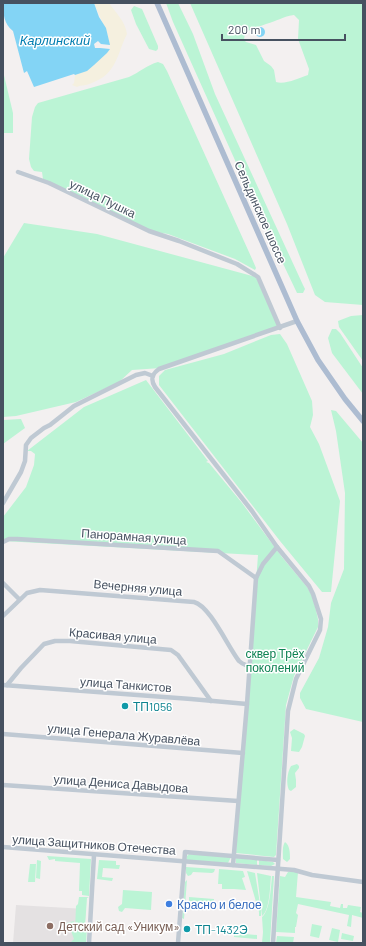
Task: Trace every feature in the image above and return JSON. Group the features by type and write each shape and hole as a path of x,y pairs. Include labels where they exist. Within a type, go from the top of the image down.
{"main road":[{"name":"Сельдинское шоссе","path":"157,3 297,321 324,374 363,421"}],"street":[{"name":"улица Пушка","path":"18,172 49,183 149,231 237,264 255,274 258,277 280,328"},
{"path":"273,943 290,701 298,673 318,634 321,619 309,586 277,547 252,511 152,383 153,376 159,369 297,321"},
{"path":"3,503 20,475 25,461 26,445 35,434 81,402 136,375 145,373 153,376"},
{"name":"Панорамная улица","path":"3,542 9,539 17,539 218,551 256,578"},
{"path":"232,865 243,753 256,578 263,564 277,547"},
{"path":"3,583 19,599"},
{"name":"Вечерняя улица","path":"3,616 19,599 27,593 40,590 197,603 208,612 240,661 250,667"},
{"name":"Красивая улица","path":"5,685 44,644 55,640 70,641 171,650 178,655 212,701"},
{"name":"улица Танкистов","path":"5,685 247,704"},
{"name":"улица Генерала Журавлёва","path":"3,734 243,753"},
{"name":"улица Дениса Давыдова","path":"3,784 238,801"},
{"name":"улица Защитников Отечества","path":"3,847 294,870 312,875 363,882"},
{"name":"улица Защитников Отечества","path":"184,861 185,852 278,860"},
{"path":"88,943 94,855"},
{"path":"178,943 184,861"}],"shaded area":[{"name":"Детский сад «Уникум»","path":"16,905 86,909 83,943 13,943"}],"green space":[{"path":"166,3 178,3 193,34 215,94 305,289 303,293 297,293 256,207 173,22"},
{"path":"190,3 363,3 363,305 325,302 315,295 287,224","holes":["294,15 299,20 298,39 309,69 308,75 288,82 276,82 274,70 264,61 256,45 244,40 245,33 255,28"]},
{"path":"134,6 142,9 158,46 156,51 149,49 136,24 131,10"},
{"path":"158,62 163,64 167,71 253,261 256,268 255,270 235,259 168,234 150,231 43,179 42,172 34,171 31,167 29,159 32,117 38,103 129,77"},
{"path":"3,71 13,113 13,133 3,133"},
{"path":"24,223 97,234 256,277 278,327 161,368 132,370 119,382 76,402 16,416 3,417 3,258"},
{"path":"363,315 363,361 339,327 338,321 351,316"},
{"path":"332,329 336,329 340,333 363,368 363,394 332,353 328,338"},
{"path":"280,334 287,344 312,401 313,415 310,427 319,444 340,501 331,592 322,592 280,541 159,385 159,376 165,370 224,354 271,335"},
{"name":"сквер Трёх поколений","path":"146,380 208,461 206,462 209,463 242,503 282,557 307,587 315,606 318,627 294,676 286,705 276,855 274,857 236,853 258,555 3,541 3,517 26,487 34,465 35,454 31,451 27,451 84,407"},
{"path":"331,410 336,411 363,443 363,722 306,709 300,698 300,693 319,658 328,627 331,603 344,569 345,493 336,431"},
{"path":"21,419 25,428 3,444 3,420"},
{"path":"294,729 305,736 299,752 291,751 292,738 290,732"},
{"path":"297,764 299,768 295,773 296,787 291,791 287,785 288,775 291,766"},
{"path":"285,842 289,847 290,852 290,859 287,862 283,859 283,848"},
{"path":"189,854 231,857 228,863 186,860"},
{"path":"47,856 91,859 89,896 82,895 82,891 79,891 80,863 55,861 55,859 49,860"},
{"path":"236,858 257,860 257,865 236,863"},
{"path":"37,860 41,861 40,879 36,878"},
{"path":"99,860 116,861 116,865 120,865 119,869 103,868 102,877 113,878 112,881 97,879"},
{"path":"259,860 273,862 275,864 271,866 259,865"},
{"path":"30,864 36,864 35,882 28,882"},
{"path":"186,867 215,869 212,873 193,872 188,876 186,873"},
{"path":"219,869 243,871 245,877 242,878 246,890 222,889 222,884 218,884"},
{"path":"247,871 255,873 261,916 259,916"},
{"path":"288,872 298,872 296,897 331,902 330,906 340,908 341,904 343,904 343,908 347,908 348,905 361,907 360,912 363,913 363,918 352,915 351,927 347,926 349,915 298,904 295,933 276,932 280,876 285,877"},
{"path":"257,873 271,876 267,909 262,916"},
{"path":"272,876 274,876 270,943 262,943 262,917 267,909 271,892"},
{"path":"187,880 184,919 182,918 185,882"},
{"path":"123,890 152,892 151,910 125,908 122,912 119,911 118,907 122,904"},
{"path":"79,897 89,897 87,898 85,926 87,928 86,943 70,943 74,939 71,931 75,930 76,906 78,904"},
{"path":"189,897 214,899 214,903 189,901"},
{"path":"74,921 73,929 67,930 64,927 63,924"},
{"path":"312,924 322,926 319,938 310,936"},
{"path":"332,928 340,930 338,942 329,940"},
{"path":"234,933 257,935 257,939 234,937"},
{"path":"342,933 354,936 353,941 341,939"},
{"path":"277,936 294,937 293,943 276,943"}],"sand":[{"path":"94,3 109,3 122,21 127,34 114,65 106,75 88,85 77,87 72,85 74,83 75,75 94,65 108,35"}],"water":[{"name":"Карлинский","path":"3,3 94,3 99,17 106,28 110,49 87,71 34,87 27,71 24,73 13,31 5,18"},
{"path":"260,27 265,32 260,37 255,32"}],"pier":[{"path":"98,41 101,44 110,45 110,49 95,48 94,44"}],"place":[{"name":"ТП1056","path":"125,706"},
{"name":"Красно и белое","path":"169,904"},
{"name":"Детский сад «Уникум»","path":"50,926"},
{"name":"ТП-1432Э","path":"187,929"}]}
